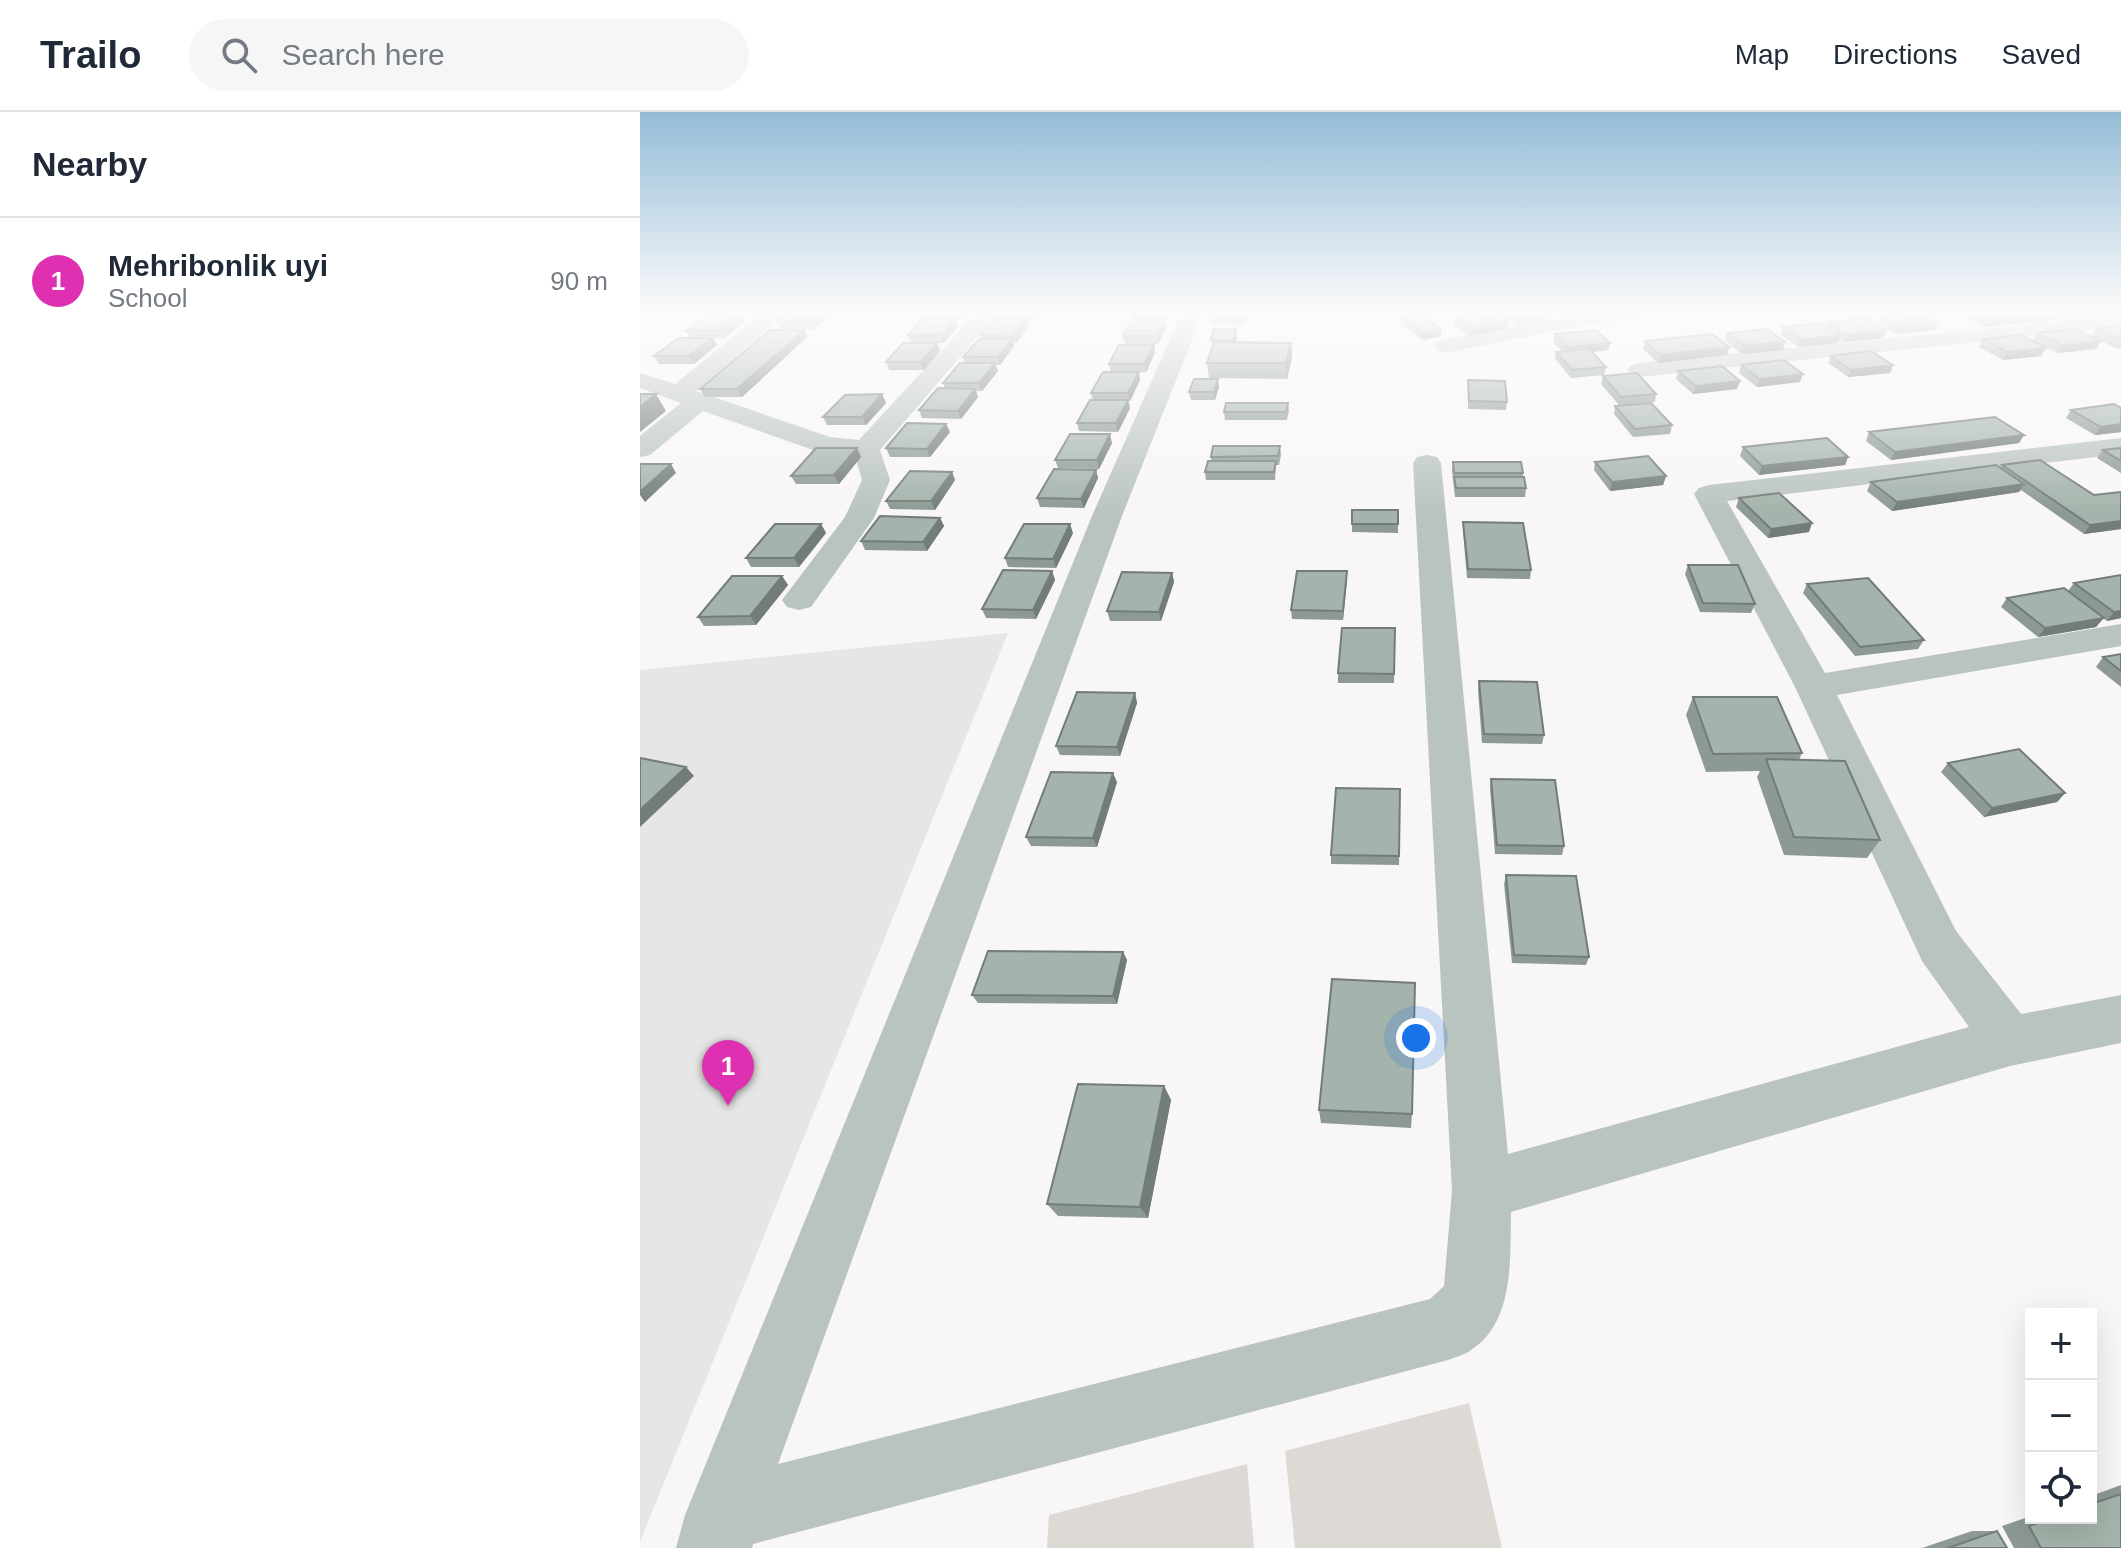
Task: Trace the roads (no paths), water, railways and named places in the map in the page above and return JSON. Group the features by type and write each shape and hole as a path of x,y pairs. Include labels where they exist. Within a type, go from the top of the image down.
{"street":[{"path":"640,449 708,379"},
{"path":"866,449 928,379"},
{"path":"718,1532 1102,531 1164,379"},
{"path":"640,380 826,445 866,449"},
{"path":"2010,1041 1939,946 1814,687 1709,494 2121,446"},
{"path":"799,600 859,518 876,480 866,449"},
{"path":"718,1532 1448,1327 1467,1309 1477,1286 1482,1191 1427,463"},
{"path":"1814,687 2121,635"},
{"path":"1482,1191 2010,1041 2121,1019"}],"place":[{"name":"Mehribonlik uyi","path":"728,1106"}]}
